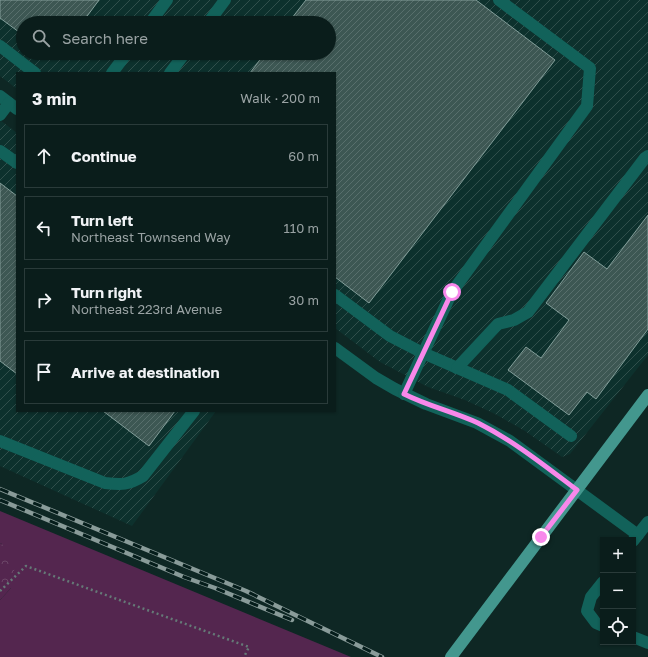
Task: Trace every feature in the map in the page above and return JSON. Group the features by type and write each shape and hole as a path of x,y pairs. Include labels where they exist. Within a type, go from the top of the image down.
{"main road":[{"path":"450,657 648,395"}],"street":[{"path":"155,16 167,0"},
{"path":"213,16 225,0"},
{"path":"404,394 452,292 587,106 590,68 499,0"},
{"path":"0,46 16,58"},
{"path":"18,60 34,72"},
{"path":"113,72 122,60"},
{"path":"171,72 180,60"},
{"path":"0,115 9,102"},
{"path":"0,150 16,162"},
{"path":"457,368 498,324 514,320 528,312 648,156"},
{"path":"336,296 390,336 423,353 508,390 571,436"},
{"path":"336,349 376,378 404,394 477,423 526,451 577,490 634,537"},
{"path":"0,441 105,483 126,484 132,483 143,476 193,412"},
{"path":"636,537 648,522"},
{"path":"600,586 591,597 587,610 596,623 600,625"},
{"path":"636,638 648,643"}],"path":[{"path":"0,591 26,566 248,647 244,657"}],"shaded area":[{"path":"0,0 648,0 648,355 570,454 562,457 525,431 495,414 465,400 428,387 380,362 336,329 336,72 16,72 16,88 0,76"},
{"path":"0,120 16,132 16,412 215,412 132,526 0,466"}],"green space":[{"path":"0,511 351,657 0,657 0,600 11,588 2,544 0,543"},
{"path":"0,543 15,565 11,588 0,600"}],"building":[{"path":"0,0 99,0 87,16 16,16 16,30 0,18"},
{"path":"306,0 476,0 555,60 369,303 336,278 336,72 251,72 260,60 336,60 336,16 293,16"},
{"path":"0,183 16,195 16,373 0,361"},
{"path":"648,215 648,329 596,399 587,392 569,415 508,370 526,347 541,358 569,320 546,303 584,252 607,269"},
{"path":"104,412 174,412 149,446"}],"railway":[{"path":"0,489 246,591 382,657"},
{"path":"0,500 184,577 215,588 292,620"}],"route":[{"path":"452,292 404,394 477,423 495,432 526,451 577,490 541,537"}]}
